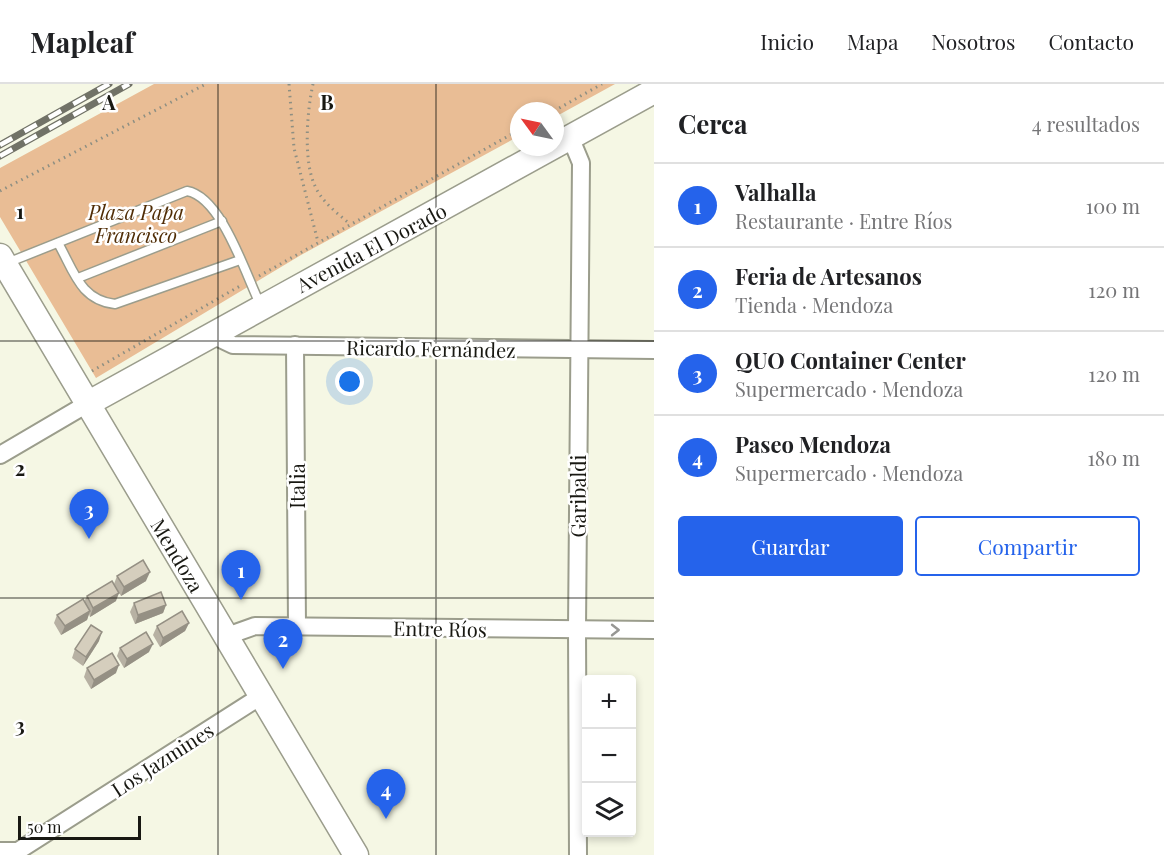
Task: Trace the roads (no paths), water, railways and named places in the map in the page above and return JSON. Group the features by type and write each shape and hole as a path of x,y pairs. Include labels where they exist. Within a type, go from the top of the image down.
{"street":[{"name":"Avenida El Dorado","path":"87,404 210,334 654,91"},
{"name":"Garibaldi","path":"570,139 581,163 578,350 578,855"},
{"name":"Mendoza","path":"2,260 356,855"},
{"name":"Ricardo Fernández","path":"210,334 233,345 654,350"},
{"name":"Italia","path":"295,345 297,626"},
{"path":"0,455 87,404"},
{"name":"Entre Ríos","path":"227,636 255,627 297,626 654,630"},
{"name":"Los Jazmines","path":"0,851 18,853 261,696"}],"lane":[{"path":"2,260 58,243 187,191 203,198 222,221 261,307"},
{"path":"78,278 222,221"},
{"path":"58,243 87,294 98,302 115,304 240,260"}],"railway":[{"path":"0,145 109,84"},
{"path":"0,156 129,84"}],"place":[{"name":"QUO Container Center","path":"89,539"},
{"name":"Valhalla","path":"241,600"},
{"name":"Feria de Artesanos","path":"283,669"},
{"name":"Paseo Mendoza","path":"386,819"}],"park label":[{"name":"Plaza Papa Francisco","path":"136,222"}]}
